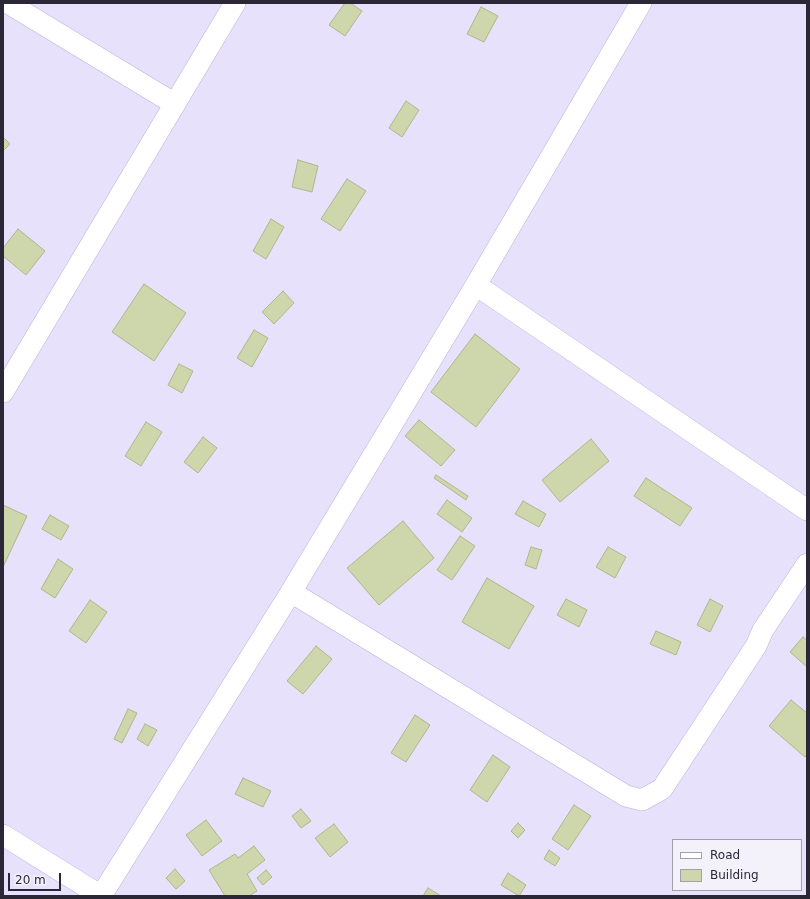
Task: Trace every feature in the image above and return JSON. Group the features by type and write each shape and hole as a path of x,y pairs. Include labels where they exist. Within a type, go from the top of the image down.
{"street":[{"path":"8,3 175,104"},
{"path":"3,392 235,3"},
{"path":"3,836 101,896 291,592 476,284 641,3"},
{"path":"476,284 807,510"},
{"path":"291,592 626,796 642,800 662,789 756,646 763,630 807,564"}],"building":[{"path":"345,3 350,3 362,11 345,36 329,25"},
{"path":"481,7 498,16 484,42 467,34"},
{"path":"406,101 419,110 402,137 389,128"},
{"path":"3,137 10,144 3,151"},
{"path":"298,160 318,166 312,192 292,187"},
{"path":"347,179 366,191 340,231 321,219"},
{"path":"271,219 284,227 266,259 253,251"},
{"path":"18,229 45,251 26,275 3,256 3,248"},
{"path":"144,284 186,313 154,361 112,332"},
{"path":"283,291 294,303 274,324 262,312"},
{"path":"254,330 268,338 252,367 237,358"},
{"path":"475,334 520,369 476,427 431,392"},
{"path":"179,364 193,371 182,393 168,385"},
{"path":"419,420 455,450 441,466 405,436"},
{"path":"146,422 162,432 141,466 125,456"},
{"path":"203,437 217,448 198,473 184,462"},
{"path":"591,439 609,461 560,502 542,480"},
{"path":"436,475 468,496 466,500 434,478"},
{"path":"646,478 692,508 680,526 634,496"},
{"path":"447,500 472,518 462,532 437,514"},
{"path":"523,501 546,514 539,527 515,514"},
{"path":"3,505 27,516 3,567"},
{"path":"50,515 69,526 61,540 42,529"},
{"path":"403,521 434,558 379,605 347,568"},
{"path":"460,536 475,546 452,580 437,570"},
{"path":"531,547 542,550 536,569 525,565"},
{"path":"608,547 626,557 615,578 596,567"},
{"path":"58,559 73,569 55,598 41,589"},
{"path":"487,578 534,606 509,649 462,622"},
{"path":"566,599 587,610 579,627 557,615"},
{"path":"710,599 723,606 710,632 697,625"},
{"path":"90,600 107,612 86,643 69,631"},
{"path":"656,631 681,642 676,655 650,644"},
{"path":"803,637 807,640 807,667 790,652"},
{"path":"316,646 332,659 303,694 287,681"},
{"path":"791,700 807,713 807,754 805,757 769,726"},
{"path":"128,709 137,713 122,743 114,739"},
{"path":"415,715 430,725 406,762 391,753"},
{"path":"145,724 157,730 148,746 137,739"},
{"path":"493,755 510,767 487,802 470,790"},
{"path":"243,778 271,791 263,807 235,794"},
{"path":"574,805 591,816 568,850 552,839"},
{"path":"301,809 311,821 301,828 292,816"},
{"path":"206,820 222,841 202,856 186,835"},
{"path":"518,823 525,830 518,838 511,831"},
{"path":"334,824 348,842 330,857 315,838"},
{"path":"254,846 265,860 247,874 257,891 249,896 225,896 209,870 235,854 238,858"},
{"path":"549,850 560,858 555,866 544,859"},
{"path":"175,869 185,881 176,889 166,878"},
{"path":"266,870 272,877 263,885 257,878"},
{"path":"508,873 526,885 519,896 501,885"},
{"path":"428,888 441,896 423,896"}]}
